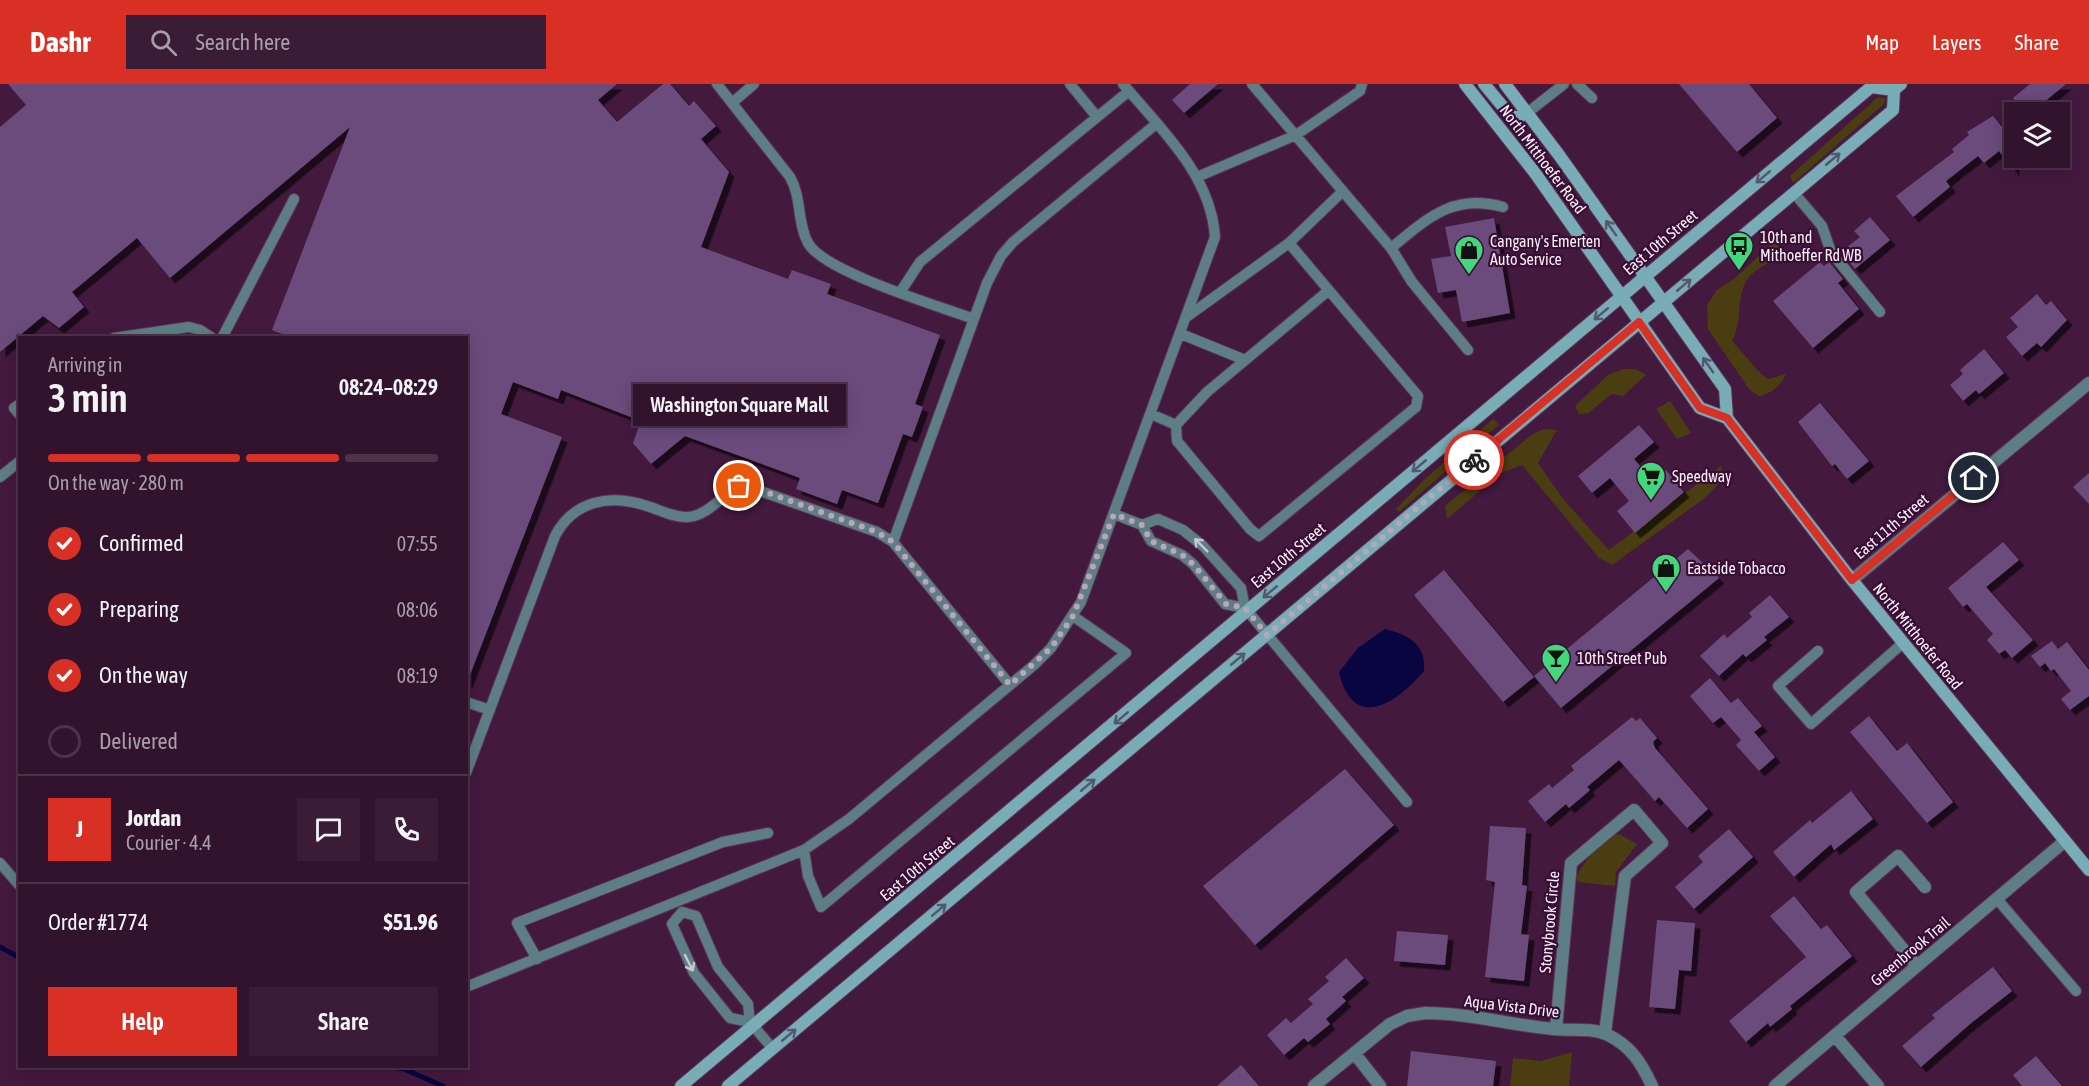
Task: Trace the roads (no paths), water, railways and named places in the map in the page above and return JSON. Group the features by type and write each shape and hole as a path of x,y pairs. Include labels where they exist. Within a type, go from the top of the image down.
{"main road":[{"name":"North Mitthoefer Road","path":"1465,84 1535,172 1700,408 1727,418 1852,580 2089,870"},
{"path":"1484,84 1509,114 1516,118 1527,112"},
{"name":"North Mitthoefer Road","path":"1505,84 1664,301 1725,389 1727,418"},
{"name":"East 10th Street","path":"681,1086 751,1024 1871,87 1897,87 1893,110 728,1086"}],"street":[{"name":"East 11th Street","path":"1852,580 2089,383"},
{"name":"Stonybrook Circle","path":"1556,1029 1571,863 1634,810 1662,843 1625,876 1605,1033"},
{"name":"Greenbrook Trail","path":"1775,1086 2065,841"},
{"path":"1917,966 1856,891 1898,856 1925,887"},
{"name":"Aqua Vista Drive","path":"1314,1086 1390,1024 1407,1016 1425,1013 1556,1029 1589,1029 1605,1033 1631,1051 1642,1064 1653,1086"},
{"path":"1835,1036 1878,1086"},
{"path":"1355,1054 1380,1086"}],"lane":[{"path":"717,84 797,190 804,234 816,255 850,272 974,319"},
{"path":"732,103 754,84"},
{"path":"1070,84 1097,117"},
{"path":"1252,84 1391,248 1412,282 1468,350"},
{"path":"1197,177 1296,135 1360,91 1362,84"},
{"path":"1527,112 1564,84"},
{"path":"1577,84 1592,98"},
{"path":"468,986 679,907 804,850 849,819 1051,648 1073,616 1188,316 1215,237 1210,203 1197,177 1126,87 1097,117 920,262 901,291"},
{"path":"893,542 994,268 1010,245 1156,124"},
{"path":"1188,316 1289,243 1343,191"},
{"path":"1794,193 1822,226 1831,252 1880,312"},
{"path":"223,336 294,199"},
{"path":"1391,248 1432,215 1458,204 1484,201 1503,207"},
{"path":"1289,243 1418,396 1416,407 1259,536 1250,529 1177,441 1176,425 1207,392 1328,291"},
{"path":"128,336 189,327 209,336"},
{"path":"1181,334 1245,360"},
{"path":"1151,414 1176,425"},
{"path":"0,477 18,463"},
{"path":"468,768 555,536 572,512 599,501 623,501 686,518 702,513 739,486 746,486 877,532 893,542 1010,685"},
{"path":"1114,514 1142,525 1151,541 1172,549 1193,564 1226,604 1246,610"},
{"path":"1142,525 1158,519 1194,537 1241,588 1246,610 1407,802"},
{"path":"804,850 808,876 821,907 1126,653 1073,616"},
{"path":"1818,651 1778,686 1811,724 1904,643"},
{"path":"468,703 490,710"},
{"path":"537,959 517,923 723,842 768,833"},
{"path":"0,863 18,884"},
{"path":"1997,899 2076,991"},
{"path":"679,907 672,924 694,973 730,1017 751,1024 773,1049"},
{"path":"679,907 696,916 718,967 748,1004 751,1024"}],"waterway":[{"path":"0,947 18,957"},
{"path":"399,1068 443,1086"}],"place":[{"name":"10th and Mithoeffer Rd WB","path":"1739,272"},
{"name":"Cangany's Emerten Auto Service","path":"1469,276"},
{"name":"Washington Square Mall","path":"739,486"},
{"name":"Speedway","path":"1651,502"},
{"name":"Eastside Tobacco","path":"1666,594"},
{"name":"10th Street Pub","path":"1556,684"}]}
